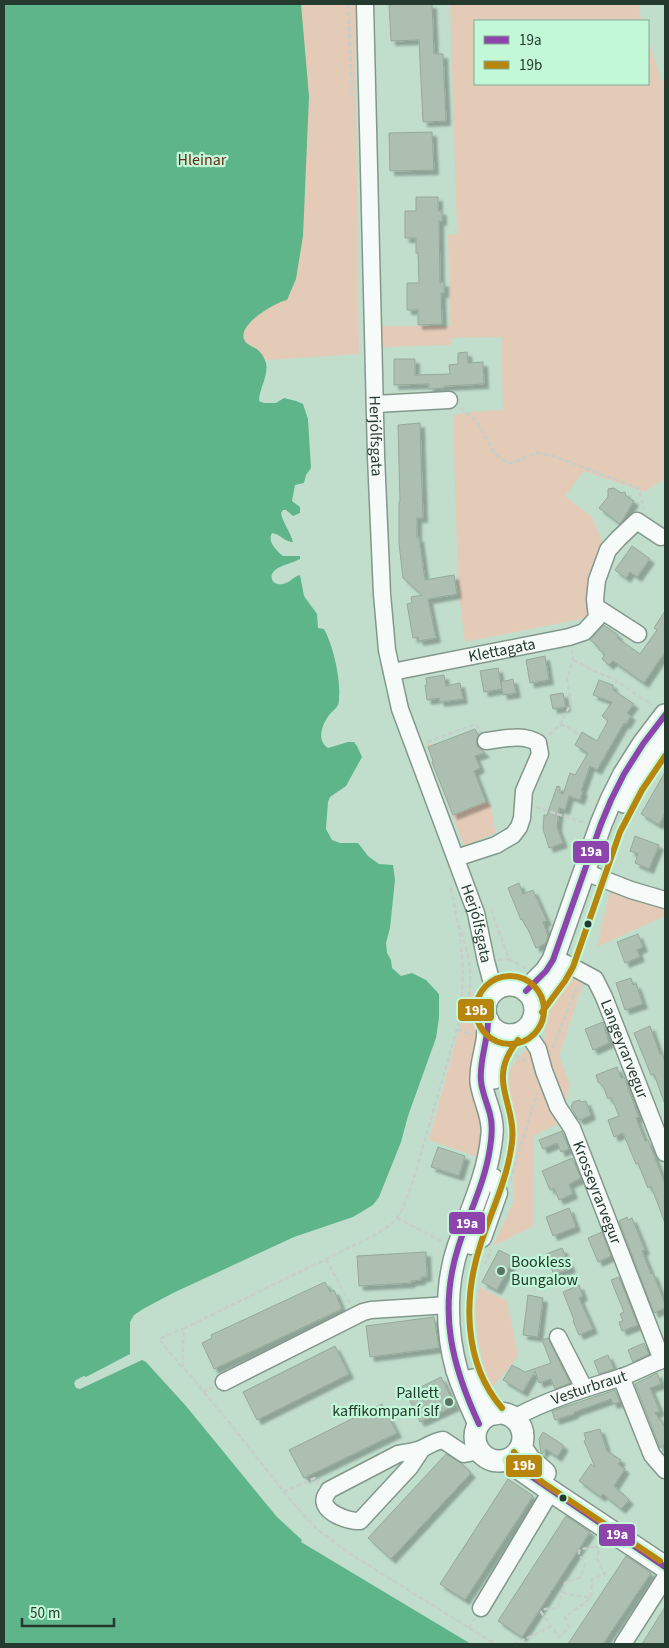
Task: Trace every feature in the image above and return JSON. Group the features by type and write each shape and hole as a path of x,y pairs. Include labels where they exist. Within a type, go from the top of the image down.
{"main road":[{"path":"496,1418 483,1400 474,1382 465,1353 461,1325 465,1250 489,1152 492,1132 490,1112 483,1094 481,1082 482,1064 488,1040 486,1005 489,997 501,986 510,985 530,989 574,968 590,874 601,824 624,774 662,712"},
{"path":"514,1454 523,1439 519,1424 496,1418 457,1372 451,1340 449,1305 452,1275 501,1183 501,1153 504,1131 494,1081 495,1066 498,1054 518,1032 533,1020 530,989 553,960 623,804 665,741"},
{"path":"488,1021 498,1032 518,1032"},
{"path":"496,1418 475,1438 480,1451 492,1460 514,1454 529,1459 547,1475 665,1554"},
{"path":"514,1454 551,1491 665,1567"}],"street":[{"name":"Herjólfsgata","path":"365,4 375,404 382,594 386,641 400,709 476,913 494,991"},
{"path":"375,404 449,400"},
{"name":"Klettagata","path":"392,672 569,637 584,632 597,618 597,580 608,550 637,521 656,533"},
{"path":"596,608 638,634"},
{"path":"456,858 496,845 513,835 522,818 524,791 540,754 538,744 531,739 523,737 486,741"},
{"path":"590,874 631,890 665,900"},
{"name":"Langeyrarvegur","path":"574,968 595,979 604,997 665,1153"},
{"name":"Krosseyrarvegur","path":"518,1032 538,1049 558,1107 572,1128 664,1359"},
{"path":"224,1382 371,1310 449,1305"},
{"path":"558,1337 584,1388"},
{"name":"Vesturbraut","path":"496,1418 621,1377 664,1359"},
{"path":"621,1377 652,1455 665,1470"},
{"path":"422,1449 410,1468 360,1521 354,1522 340,1518 324,1503 325,1496 329,1490 398,1454 422,1449 436,1441 443,1440 464,1454 480,1451"},
{"path":"481,1608 551,1491"},
{"path":"623,1644 665,1578"}],"path":[{"path":"348,4 352,104"},
{"path":"449,400 477,421 494,452 507,463 512,463 536,453 551,455 638,488 656,533"},
{"path":"538,744 560,725 571,702 567,680 573,660 569,637"},
{"path":"573,660 612,678 662,712"},
{"path":"413,746 476,724 486,741"},
{"path":"560,725 566,726 579,735"},
{"path":"523,802 586,823"},
{"path":"450,884 462,969 461,1014 413,1181 397,1218 391,1225 373,1236 159,1339 228,1421 283,1492 318,1530 352,1556 495,1644"},
{"path":"490,908 509,959 530,989"},
{"path":"456,916 468,955 471,974 469,999 457,1030"},
{"path":"501,1183 544,1071 574,968"},
{"path":"397,1218 465,1250 486,1263 492,1247"},
{"path":"326,1259 357,1316"},
{"path":"183,1368 182,1339 185,1328"},
{"path":"283,1492 315,1478 325,1496"},
{"path":"597,1547 600,1551 597,1559 605,1574 592,1579 591,1598 565,1617 568,1627 558,1637 542,1612 545,1608 558,1608 565,1583 581,1577 585,1564 579,1554 580,1550 597,1547"},
{"path":"562,1593 591,1598"},
{"path":"512,1644 551,1626"}],"green space":[{"name":"Hleinar","path":"4,4 355,4 359,354 114,370"},
{"path":"450,4 639,4 642,20 474,20 474,85 649,85 649,41 661,79 665,83 665,479 644,492 584,471 565,496 592,517 604,546 590,570 587,619 465,642 458,585 453,415 503,410 501,337 451,338 452,345 388,347 381,349 380,326 450,326 448,235 457,234"},
{"path":"475,729 485,753 475,757 480,768 474,771 486,802 492,806 496,833 464,846 427,745 432,743 434,745"},
{"path":"611,886 665,906 665,916 597,947"},
{"path":"575,974 585,977 559,1056 570,1085 560,1123 533,1136 534,1226 493,1246 513,1203 516,1131 508,1089 509,1072 518,1057 532,1045 545,1038 546,1018 552,1003"},
{"path":"470,989 479,1008 483,1159 429,1140"},
{"path":"480,1287 507,1301 518,1356 489,1392 478,1339 475,1306"}],"shaded area":[{"path":"4,4 301,4 309,96 303,236 296,279 287,300 267,309 259,315 247,327 244,333 246,342 261,353 266,363 267,368 259,401 276,403 284,398 296,401 303,404 308,419 311,468 306,475 304,483 295,485 292,501 300,507 300,513 293,516 286,510 283,510 281,513 293,542 272,533 271,536 273,545 283,556 300,556 300,559 275,570 272,573 272,579 276,583 283,584 300,575 304,596 317,614 318,628 324,629 333,653 338,672 339,702 325,722 321,736 324,745 328,748 354,742 362,757 346,786 330,797 326,829 332,840 340,843 358,843 368,856 379,864 393,865 395,880 390,928 386,943 392,968 401,976 412,973 426,980 439,994 439,1018 436,1038 408,1116 401,1142 379,1197 373,1205 353,1217 294,1237 173,1293 143,1309 134,1315 130,1322 130,1354 86,1377 84,1376 76,1380 74,1383 76,1388 80,1389 142,1360 146,1362 186,1406 277,1517 302,1540 301,1542 471,1644 4,1644"}],"building":[{"path":"389,4 432,4 434,54 443,54 446,121 423,122 419,40 391,41"},
{"path":"432,132 434,170 390,171 389,133"},
{"path":"416,197 438,197 438,211 442,211 442,221 439,221 440,283 444,282 444,293 441,293 442,324 418,325 418,310 407,310 407,283 419,283 416,238 405,238 405,211 416,211"},
{"path":"467,352 468,363 483,362 484,384 444,386 444,388 429,389 429,384 394,385 394,359 415,359 415,375 450,374 449,365 458,364 458,353"},
{"path":"420,423 423,518 417,518 417,538 419,537 425,580 454,575 457,594 428,599 436,638 419,641 418,637 413,638 407,604 412,603 411,597 422,595 403,578 399,544 398,425"},
{"path":"614,488 621,493 625,492 626,496 634,501 620,524 599,508 608,497 608,489"},
{"path":"632,546 650,559 637,577 630,572 626,578 615,570"},
{"path":"665,611 665,652 644,683 613,661 609,665 602,659 605,654 590,640 604,625 618,635 617,638 640,654 657,630 654,628"},
{"path":"545,656 549,680 530,683 526,660"},
{"path":"498,668 502,689 484,692 480,671"},
{"path":"444,675 446,686 460,683 463,699 440,702 439,698 427,700 426,678"},
{"path":"513,679 516,693 503,695 501,682"},
{"path":"599,680 613,685 613,690 634,704 627,713 631,716 626,724 624,723 597,770 590,766 581,791 583,791 580,800 569,796 565,810 559,808 557,827 563,843 549,848 543,829 544,815 547,815 557,786 560,787 560,793 563,794 570,773 575,775 588,753 575,745 582,732 597,741 608,721 602,716 612,702 593,695"},
{"path":"563,693 566,707 553,709 550,695"},
{"path":"475,729 478,735 476,743 485,753 475,756 480,768 474,771 486,802 453,815 428,747"},
{"path":"665,772 665,813 659,825 641,814"},
{"path":"635,836 659,845 649,869 635,863 638,854 630,851"},
{"path":"519,883 523,894 533,890 547,921 543,922 548,936 546,943 536,948 527,927 521,920 508,888"},
{"path":"638,934 643,947 637,950 640,957 625,963 617,942"},
{"path":"631,978 633,985 636,984 643,1004 625,1010 616,983"},
{"path":"603,1022 609,1043 593,1050 585,1029"},
{"path":"650,1026 660,1054 662,1053 665,1062 665,1102 654,1074 651,1075 634,1033"},
{"path":"617,1067 621,1078 624,1077 639,1117 636,1118 645,1141 648,1140 665,1184 665,1223 651,1186 648,1188 623,1133 614,1137 608,1120 619,1116 611,1097 608,1099 596,1075"},
{"path":"580,1100 581,1102 586,1101 591,1115 581,1120 578,1119 571,1107 573,1102"},
{"path":"562,1131 569,1149 561,1152 557,1143 543,1149 539,1140"},
{"path":"438,1147 465,1156 459,1176 431,1167"},
{"path":"572,1158 581,1178 569,1184 573,1194 559,1200 554,1188 550,1190 542,1171"},
{"path":"569,1208 576,1227 553,1236 546,1217"},
{"path":"627,1217 628,1220 632,1218 645,1250 642,1251 665,1304 665,1308 654,1313 619,1221"},
{"path":"602,1232 611,1256 598,1262 588,1238"},
{"path":"562,1248 571,1268 554,1275 546,1254"},
{"name":"Bookless Bungalow","path":"499,1250 514,1258 497,1290 482,1282"},
{"path":"426,1252 427,1277 421,1277 421,1280 411,1281 411,1283 359,1286 357,1256"},
{"path":"619,1277 638,1325 622,1331 619,1322 623,1321 620,1314 624,1312 611,1280"},
{"path":"325,1282 330,1292 334,1290 342,1309 214,1369 202,1343 212,1338 211,1335"},
{"path":"579,1285 583,1296 579,1298 593,1329 579,1335 563,1292"},
{"path":"528,1295 543,1298 538,1337 523,1335"},
{"path":"434,1317 439,1348 370,1357 366,1326"},
{"path":"548,1338 570,1383 555,1389 551,1379 539,1383 535,1371 523,1392 503,1380 512,1365 525,1372 551,1363 542,1340"},
{"path":"644,1343 649,1354 633,1362 628,1350"},
{"path":"335,1346 349,1374 257,1420 243,1392"},
{"path":"608,1355 614,1369 599,1374 594,1361"},
{"path":"657,1373 661,1384 650,1388 660,1411 655,1413 665,1427 665,1444 660,1448 635,1384"},
{"path":"441,1377 455,1406 420,1422 407,1394"},
{"path":"615,1390 620,1402 613,1404 611,1399 555,1420 552,1411"},
{"path":"382,1404 397,1433 304,1478 289,1450"},
{"path":"600,1429 607,1451 621,1460 618,1464 625,1469 614,1486 629,1500 621,1509 603,1494 601,1497 579,1481 591,1464 595,1467 584,1441 586,1440 584,1433"},
{"path":"543,1432 563,1445 557,1457 546,1449 541,1453 539,1439"},
{"path":"446,1454 461,1463 471,1473 391,1559 368,1538"},
{"path":"508,1479 533,1496 465,1600 440,1584"},
{"path":"566,1516 590,1532 522,1637 498,1621"},
{"path":"626,1556 651,1573 603,1644 568,1644"},
{"path":"665,1607 665,1644 642,1644"}],"transit line":[{"name":"19a","path":"526,991 546,971 553,960 611,800 624,774 643,744 665,715"},
{"name":"19b","path":"542,1012 573,967 620,832 642,790 665,756"},
{"name":"19b","path":"510,976 523,979 534,986 541,997 544,1010 541,1023 534,1034 523,1041 510,1044 497,1041 486,1034 479,1023 476,1010 479,997 486,986 497,979 510,976"},
{"name":"19a","path":"479,1424 455,1360 449,1317 449,1294 458,1248 484,1174 491,1144 492,1122 481,1081 482,1058 488,1021"},
{"name":"19b","path":"502,1408 489,1390 473,1350 469,1307 475,1264 509,1161 512,1126 503,1073 511,1049 518,1040"},
{"name":"19b","path":"514,1452 523,1465 542,1482 660,1561"},
{"name":"19a","path":"507,1460 665,1567"}],"place":[{"name":"Bookless Bungalow","path":"501,1271"},
{"name":"Pallett kaffikompaní slf","path":"449,1402"}]}
